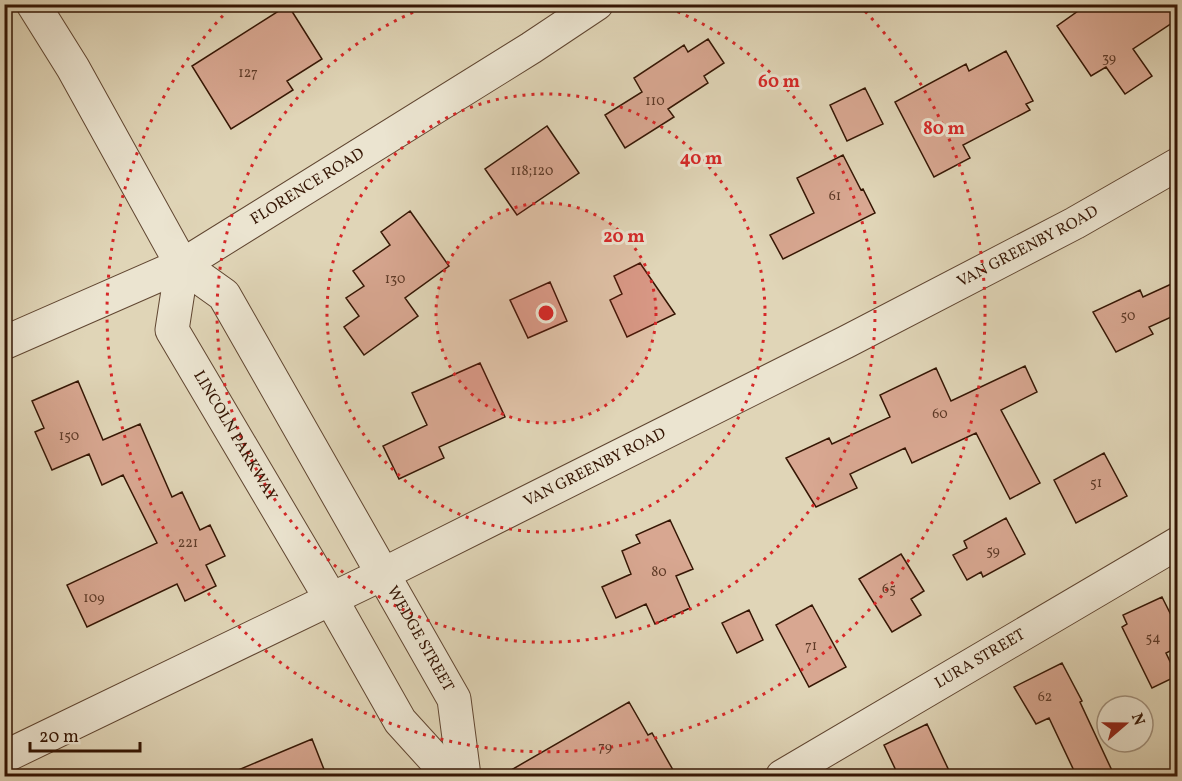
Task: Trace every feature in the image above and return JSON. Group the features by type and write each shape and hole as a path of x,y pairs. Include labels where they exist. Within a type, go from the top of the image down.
{"street":[{"path":"33,4 73,68 182,265 224,295 383,574"},
{"name":"FLORENCE ROAD","path":"4,344 182,265 511,61 597,4"},
{"name":"VAN GREENBY ROAD","path":"4,757 383,574 949,289 1075,223 1178,164"},
{"name":"LINCOLN PARKWAY","path":"182,265 172,330 331,599"},
{"name":"LURA STREET","path":"782,777 1178,543"},
{"name":"WEDGE STREET","path":"383,574 454,699 464,777"},
{"path":"331,599 400,721 450,777"}],"building":[{"path":"1088,4 1178,4 1178,19 1133,49 1152,76 1125,94 1106,67 1091,76 1057,26"},
{"path":"288,5 322,59 287,81 293,90 231,129 192,66"},
{"path":"708,39 724,63 704,76 708,83 668,109 674,117 625,148 605,115 642,92 634,78 684,45 688,52"},
{"path":"1006,51 1033,101 1026,104 1030,110 963,145 970,158 934,177 895,102 966,64 969,71"},
{"path":"865,88 883,124 847,141 830,105"},
{"path":"547,126 579,173 517,215 485,169"},
{"path":"843,155 875,213 783,259 770,235 814,213 797,178"},
{"path":"410,211 449,266 405,298 418,316 364,355 344,327 359,316 346,298 364,286 353,271 390,245 381,232"},
{"path":"640,263 675,314 627,337 610,300 622,294 614,276"},
{"path":"1178,281 1178,314 1149,327 1153,334 1116,352 1093,312 1140,290 1143,297"},
{"path":"550,282 567,321 528,338 510,300"},
{"path":"480,363 505,417 439,447 444,458 399,479 383,446 427,425 412,393"},
{"path":"1025,366 1037,392 1001,410 1040,483 1010,499 976,433 912,463 905,448 850,474 857,488 816,507 786,458 829,438 832,444 890,417 880,395 936,368 951,401"},
{"path":"78,381 103,440 140,424 172,497 182,492 200,530 210,525 225,556 206,565 216,586 185,601 177,584 87,627 67,585 157,543 123,475 102,485 89,454 52,470 35,432 44,428 32,401"},
{"path":"1104,453 1127,496 1076,523 1054,480"},
{"path":"1006,518 1025,554 983,577 981,572 967,580 953,555 967,548 964,541"},
{"path":"670,520 693,569 676,576 690,608 655,624 646,604 616,618 602,587 631,574 622,551 640,543 636,535"},
{"path":"901,554 924,591 911,599 921,615 892,632 859,579"},
{"path":"1162,597 1178,629 1178,647 1166,653 1177,676 1152,688 1122,627 1127,624 1123,615"},
{"path":"812,605 846,667 809,687 776,625"},
{"path":"749,610 763,640 737,653 722,623"},
{"path":"1062,663 1082,701 1080,702 1095,734 1095,754 1104,754 1115,777 1077,777 1049,718 1036,724 1014,687"},
{"path":"629,702 648,735 652,733 677,777 499,777"},
{"path":"927,724 952,777 899,777 884,745"},
{"path":"312,739 327,777 224,777 224,776"}]}
